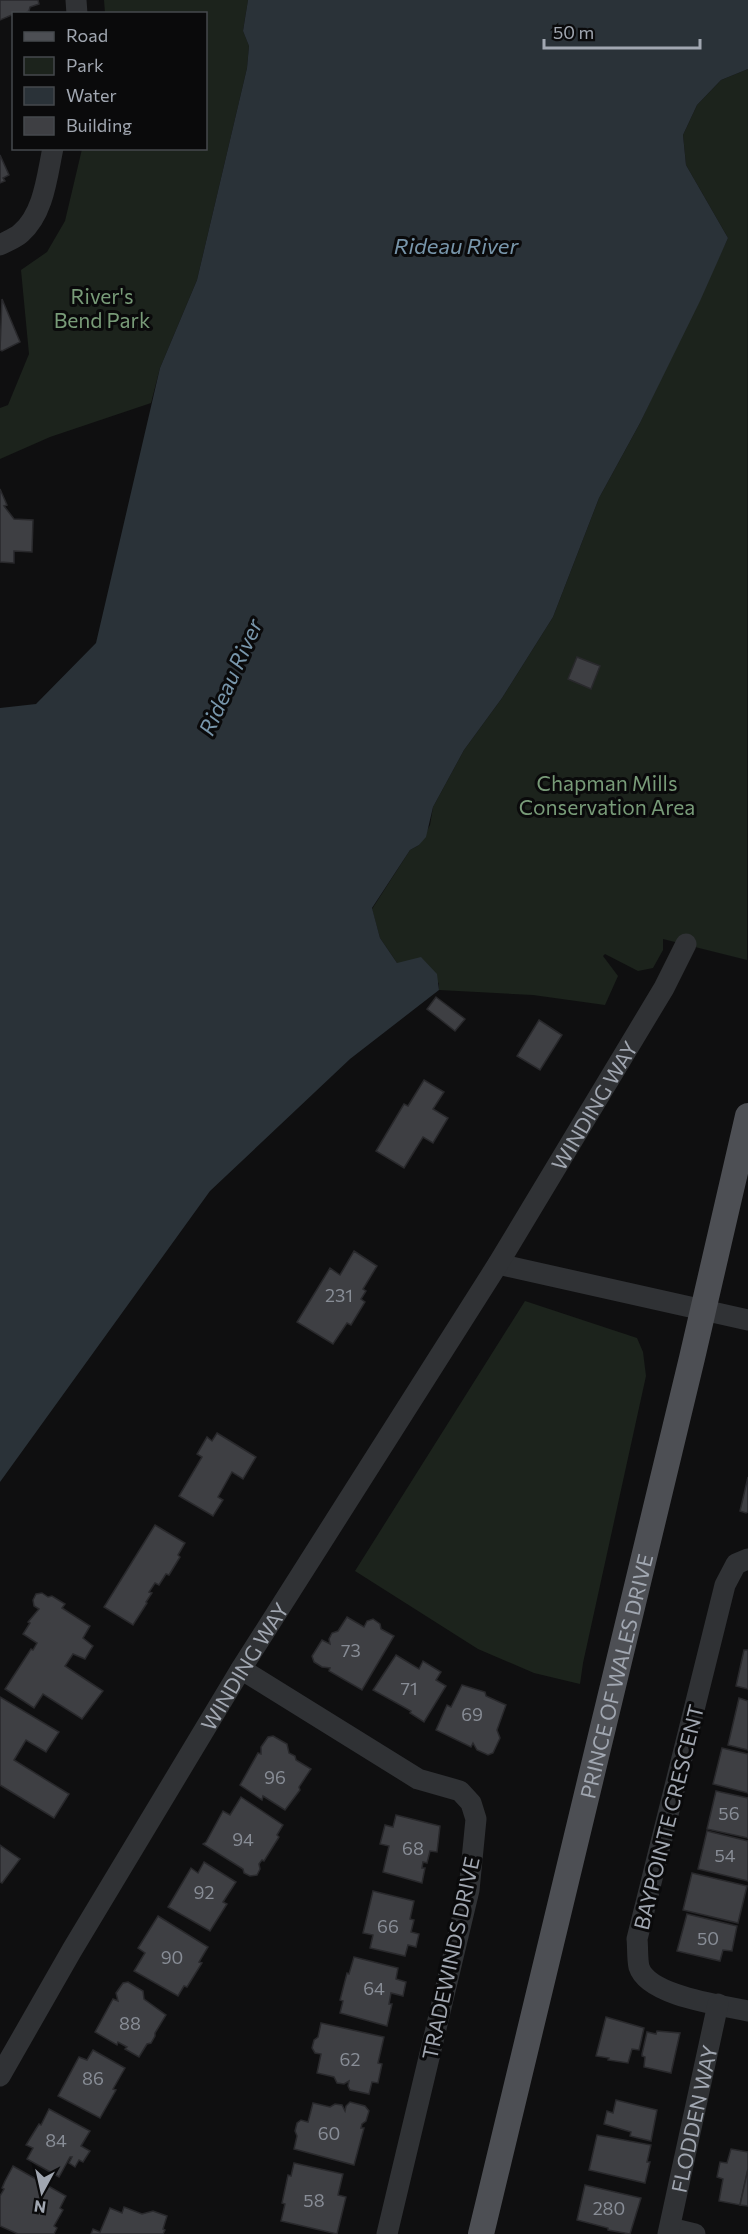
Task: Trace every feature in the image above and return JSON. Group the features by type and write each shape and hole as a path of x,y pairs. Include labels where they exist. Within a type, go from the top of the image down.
{"main road":[{"name":"PRINCE OF WALES DRIVE","path":"481,2234 704,1309 748,1116"}],"street":[{"path":"0,245 21,233 32,219 41,199 53,150"},
{"name":"WINDING WAY","path":"0,2076 72,1950 241,1669 498,1264 664,988 686,944"},
{"path":"498,1264 748,1320"},
{"name":"BAYPOINTE CRESCENT","path":"748,1559 736,1564 725,1584 637,1939 639,1968 650,1982 670,1993 748,2011"},
{"name":"TRADEWINDS DRIVE","path":"241,1669 418,1779 460,1791 471,1803 476,1819 469,1890 387,2234"},
{"name":"FLODDEN WAY","path":"669,2231 718,2004"},
{"path":"669,2231 695,2234"}],"green space":[{"name":"River's Bend Park","path":"104,0 248,0 243,31 249,46 247,68 197,280 160,368 151,403 50,437 0,459 0,408 8,405 29,354 21,270 47,252 65,221 82,150 207,150 207,12 105,12"},
{"name":"Chapman Mills Conservation Area","path":"748,69 747,960 663,939 663,950 653,968 638,971 605,954 603,956 618,976 605,1005 533,995 439,990 439,983 397,963 380,938 372,909 410,850 419,845 430,825 433,807 464,750 502,698 553,617 599,498 640,423 728,238 686,165 683,135 697,105 721,80"},
{"path":"525,1301 637,1338 643,1352 646,1376 580,1684 534,1673 478,1649 355,1571"}],"water":[{"name":"Rideau River","path":"248,0 748,0 748,69 721,80 697,105 683,135 686,165 728,238 640,423 599,498 553,617 502,698 464,750 433,807 426,837 410,850 372,908 380,938 397,963 421,957 437,974 439,990 350,1059 210,1191 0,1482 0,708 36,704 96,643 160,368 197,280 247,68 249,46 243,31"}],"building":[{"path":"0,0 38,0 39,4 30,7 27,12 12,12 12,15 0,20"},
{"path":"0,155 9,175 3,178 5,181 0,183"},
{"path":"2,299 20,342 2,351 0,350"},
{"path":"0,489 7,505 4,506 14,519 33,520 32,552 14,551 14,563 0,562"},
{"path":"577,657 600,666 591,689 568,679"},
{"path":"436,997 465,1019 455,1031 427,1009"},
{"path":"539,1020 562,1035 540,1070 517,1056"},
{"path":"424,1080 444,1092 433,1109 448,1118 433,1143 423,1137 404,1168 376,1151 404,1104 408,1106"},
{"path":"354,1251 377,1266 363,1289 366,1291 361,1299 365,1302 351,1325 347,1323 333,1344 297,1322 330,1268 340,1275"},
{"path":"217,1433 256,1457 243,1479 232,1472 218,1497 223,1500 213,1516 179,1496 202,1457 197,1454 207,1437 212,1441"},
{"path":"748,1477 748,1512 746,1513 740,1511"},
{"path":"155,1525 185,1543 169,1575 166,1574 159,1585 155,1583 149,1592 152,1593 133,1625 104,1607"},
{"path":"42,1593 65,1604 62,1608 90,1626 83,1638 93,1646 85,1659 73,1654 65,1666 103,1691 82,1719 43,1694 34,1708 5,1689 37,1643 23,1634 30,1623 28,1622 39,1609 34,1606 33,1600 36,1594"},
{"path":"347,1617 364,1627 367,1621 373,1619 380,1624 381,1629 394,1636 362,1690 329,1671 330,1668 322,1667 314,1662 312,1656 322,1640 330,1644 329,1639 332,1633 338,1631"},
{"path":"744,1650 748,1650 748,1689 736,1686"},
{"path":"396,1655 419,1669 423,1661 441,1672 436,1680 446,1686 424,1722 410,1713 411,1711 373,1690"},
{"path":"462,1685 485,1692 486,1696 506,1705 497,1730 500,1738 493,1753 488,1755 477,1750 473,1743 471,1747 436,1730 447,1705 451,1707"},
{"path":"0,1697 59,1732 46,1752 26,1740 14,1760 69,1794 54,1818 0,1785"},
{"path":"739,1698 748,1701 748,1750 728,1745"},
{"path":"273,1736 287,1744 289,1753 311,1769 299,1787 300,1790 285,1810 263,1796 262,1800 240,1785 258,1753 261,1754 261,1747 268,1737"},
{"path":"722,1748 748,1754 748,1793 713,1784"},
{"path":"716,1791 748,1798 748,1838 707,1829"},
{"path":"241,1797 283,1825 277,1835 279,1837 264,1861 262,1860 259,1864 260,1869 257,1875 250,1876 244,1873 243,1869 203,1844 223,1811 230,1815"},
{"path":"396,1815 440,1826 437,1852 430,1851 427,1863 423,1862 422,1868 425,1868 422,1883 383,1872 389,1846 380,1844 385,1825 393,1827"},
{"path":"707,1831 748,1841 748,1881 698,1869"},
{"path":"0,1845 20,1859 2,1883 0,1882"},
{"path":"204,1862 236,1882 223,1902 227,1904 210,1931 168,1907 191,1868 198,1873"},
{"path":"692,1873 747,1886 738,1923 683,1910"},
{"path":"373,1891 414,1901 410,1919 414,1920 411,1932 419,1934 416,1947 408,1945 405,1956 370,1948 373,1935 363,1933"},
{"path":"687,1914 737,1926 732,1951 723,1950 720,1961 677,1951"},
{"path":"158,1916 208,1947 199,1962 202,1963 187,1987 184,1986 178,1996 134,1971 145,1953 138,1948"},
{"path":"354,1957 398,1968 396,1979 406,1982 403,1996 391,1993 389,2004 392,2004 387,2026 340,2013 343,2001 340,2000"},
{"path":"128,1982 143,1991 144,1999 166,2015 151,2043 147,2044 139,2057 125,2049 127,2047 118,2042 117,2045 95,2032 113,1999 118,2001 116,1993 123,1983"},
{"path":"606,2017 644,2028 639,2050 632,2049 628,2063 596,2056"},
{"path":"321,2023 384,2037 378,2063 382,2064 378,2083 372,2082 369,2094 350,2090 349,2081 344,2084 337,2083 334,2077 317,2073 321,2054 315,2053 312,2048 314,2040 318,2037"},
{"path":"657,2031 680,2033 671,2073 644,2067 645,2057 642,2054 647,2032 656,2034"},
{"path":"93,2050 125,2068 100,2118 58,2096 79,2057 87,2060"},
{"path":"616,2100 657,2110 651,2141 630,2136 631,2132 604,2124 607,2111 613,2113"},
{"path":"350,2102 365,2106 369,2111 366,2121 362,2124 361,2128 364,2128 354,2165 294,2149 297,2123 301,2120 308,2122 313,2103 330,2107 335,2104 342,2105 345,2111"},
{"path":"49,2109 90,2131 81,2146 90,2151 83,2162 79,2160 75,2167 69,2163 72,2157 70,2157 59,2177 27,2159 33,2148 26,2145 39,2124 41,2125"},
{"path":"597,2135 651,2145 645,2183 589,2170"},
{"path":"731,2149 748,2152 748,2169 740,2205 719,2201 723,2179 717,2177 720,2162 727,2163"},
{"path":"294,2163 343,2174 338,2195 346,2197 337,2234 281,2221 288,2175 291,2176"},
{"path":"13,2166 66,2196 60,2208 63,2210 54,2226 57,2228 54,2234 18,2234 0,2226 0,2196"},
{"path":"748,2169 748,2206 740,2205"},
{"path":"585,2185 641,2198 630,2234 577,2220"},
{"path":"124,2207 142,2214 153,2211 167,2216 163,2234 91,2234 93,2229 100,2232 110,2208 122,2213"}]}
